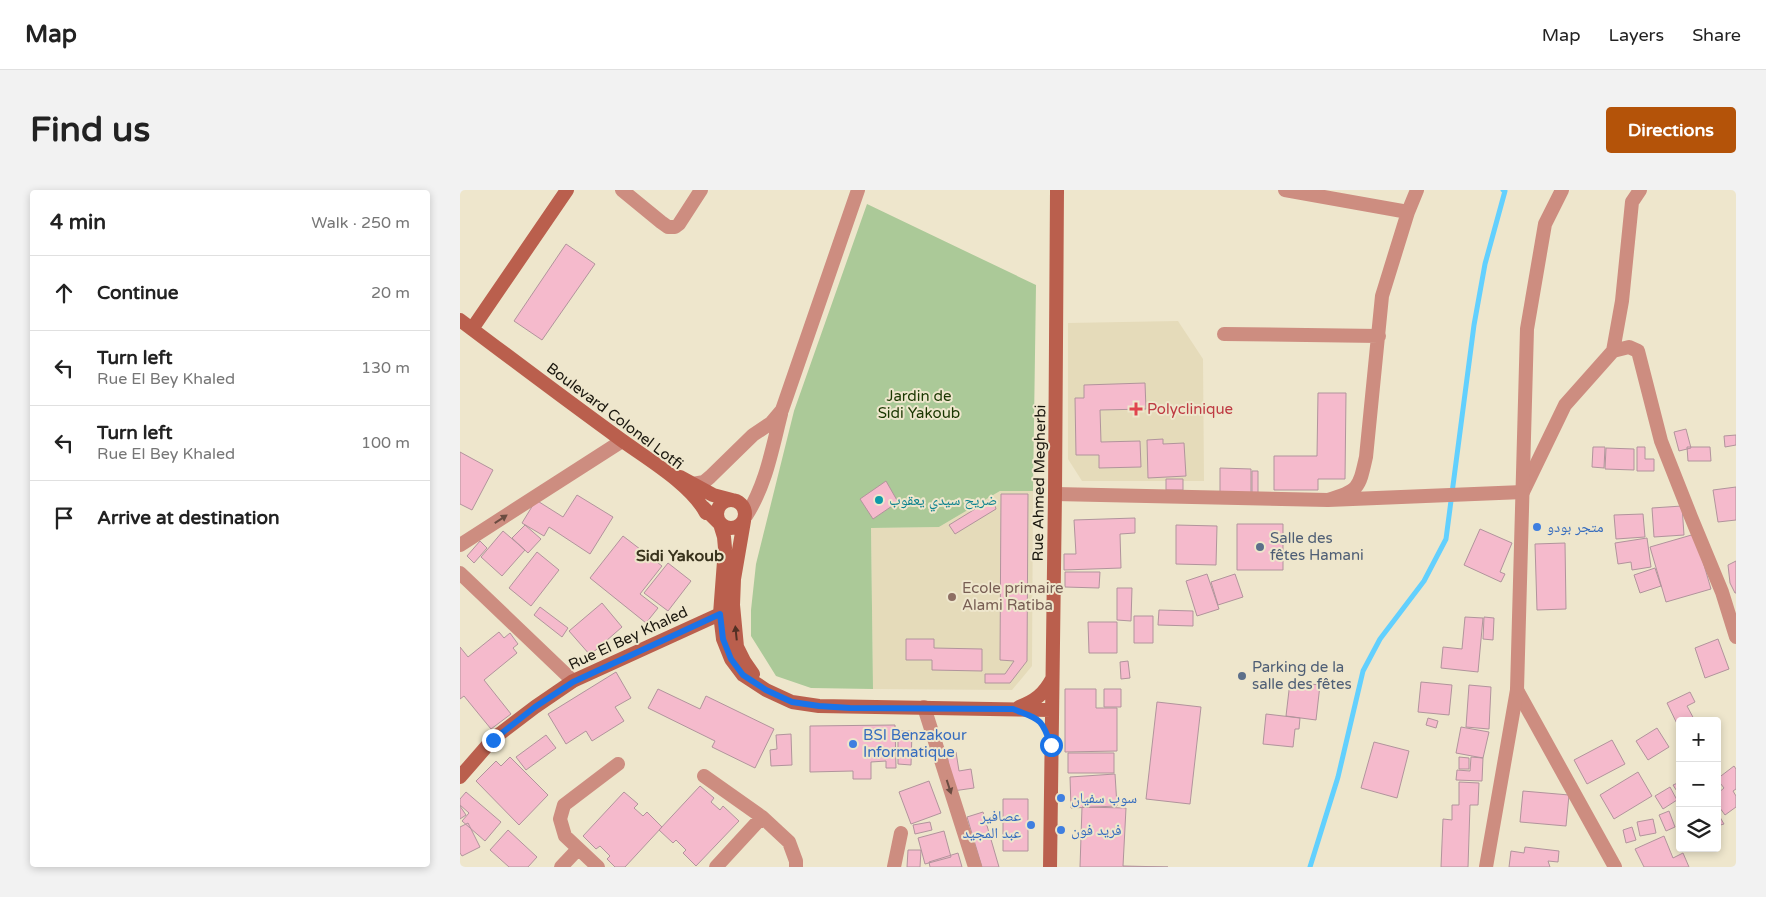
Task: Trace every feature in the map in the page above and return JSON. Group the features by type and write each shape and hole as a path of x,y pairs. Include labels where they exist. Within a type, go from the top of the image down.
{"main road":[{"path":"472,329 567,190"},
{"name":"Rue Ahmed Megherbi","path":"1050,867 1057,190"},
{"name":"Boulevard Colonel Lotfi","path":"460,320 622,441 656,463 702,506 718,540 724,560"},
{"path":"656,463 713,494 741,503 746,512 734,579 735,630 737,647 744,661 766,690"},
{"path":"732,500 723,502 717,510 718,520 724,537 720,614 723,639 731,659 743,675 766,690 792,702 819,706 1052,710"},
{"path":"702,506 724,527 738,528 745,518"},
{"name":"Rue El Bey Khaled","path":"460,777 493,740 535,707 573,682 720,614"},
{"path":"1013,709 1038,698 1047,689 1052,679"},
{"path":"1013,709 1037,718 1043,724 1051,745"}],"street":[{"path":"622,190 661,222 675,227 679,224 701,190"},
{"path":"745,518 755,502 764,481 782,410 858,190"},
{"path":"1285,190 1408,212"},
{"path":"1328,500 1347,495 1360,482 1366,457 1382,296 1408,212 1417,190"},
{"path":"1486,867 1517,690 1527,328 1545,224 1562,190"},
{"path":"1523,492 1565,405 1613,351 1622,301 1632,202 1640,190"},
{"path":"1224,334 1379,336"},
{"path":"1613,351 1629,347 1638,351 1661,440 1722,592 1736,637"},
{"path":"693,484 704,482 753,435 771,423 782,410"},
{"path":"460,545 622,441"},
{"path":"1055,494 1328,500 1523,492"},
{"path":"460,574 573,682"},
{"path":"1517,690 1614,867"},
{"path":"924,707 974,867"},
{"path":"598,867 565,836 560,819 564,805 618,764"},
{"path":"704,776 762,818 789,842 796,861 796,867"},
{"path":"716,867 762,818"},
{"path":"894,867 902,833"},
{"path":"561,867 578,849"}],"shaded area":[{"name":"Polyclinique","path":"1178,321 1203,359 1204,481 1082,481 1068,459 1068,323"},
{"name":"Ecole primaire Alami Ratiba","path":"1000,491 1033,491 1032,666 1012,690 873,689 871,528 939,527"}],"green space":[{"name":"Jardin de Sidi Yakoub","path":"867,204 1036,285 1033,491 1000,491 939,527 871,528 873,689 811,688 776,676 751,636 751,610 756,564 794,411"}],"building":[{"path":"566,244 595,264 542,340 514,321"},
{"path":"1145,383 1146,409 1100,410 1101,442 1140,441 1141,467 1099,468 1099,455 1076,455 1075,398 1084,398 1084,385"},
{"path":"1318,393 1346,393 1345,479 1318,479 1318,490 1274,490 1274,456 1317,456"},
{"path":"1686,429 1691,448 1679,451 1674,432"},
{"path":"1736,435 1736,445 1725,447 1724,436"},
{"path":"1163,439 1163,444 1184,443 1186,476 1148,478 1147,440"},
{"path":"1593,447 1605,447 1604,468 1592,467"},
{"path":"1637,447 1645,447 1645,459 1654,459 1654,471 1637,471"},
{"path":"1687,447 1710,447 1711,461 1688,461"},
{"path":"1606,448 1634,449 1634,470 1605,469"},
{"path":"460,452 493,470 472,510 460,504"},
{"path":"1220,468 1251,469 1251,497 1220,496"},
{"path":"1252,471 1258,471 1258,495 1252,495"},
{"path":"1166,479 1183,479 1183,490 1166,490"},
{"name":"ضريح سيدي يعقوب","path":"886,481 898,502 873,519 860,499"},
{"path":"1736,487 1736,520 1718,522 1713,490"},
{"path":"1001,494 1028,494 1027,661 1010,683 985,683 985,674 1005,674 1014,661 1000,660"},
{"path":"577,495 613,517 590,554 549,527 544,536 522,523 536,500 563,517"},
{"path":"993,498 996,509 955,534 949,525"},
{"path":"1682,506 1684,535 1654,537 1652,508"},
{"path":"1643,514 1645,537 1616,539 1614,515"},
{"path":"1135,518 1135,533 1120,534 1121,568 1064,570 1064,554 1076,554 1074,520"},
{"name":"Salle des fêtes Hamani","path":"1237,524 1283,524 1283,570 1237,570"},
{"path":"525,525 541,539 528,553 512,538"},
{"path":"1176,525 1217,526 1216,565 1176,564"},
{"path":"1480,529 1512,543 1500,572 1505,574 1501,582 1464,565"},
{"path":"503,531 525,550 502,576 481,557"},
{"path":"1695,534 1711,589 1666,602 1650,547"},
{"path":"623,536 662,566 640,594 658,608 646,623 590,578"},
{"path":"1647,538 1651,567 1632,570 1631,562 1618,564 1615,543"},
{"path":"480,541 487,548 474,563 467,556"},
{"path":"1565,543 1566,609 1537,610 1535,544"},
{"path":"537,552 559,570 531,606 509,588"},
{"path":"1736,561 1735,593 1730,583 1728,565"},
{"path":"668,563 691,581 668,611 644,593"},
{"path":"1655,568 1661,586 1640,593 1634,575"},
{"path":"1065,572 1100,572 1099,588 1065,587"},
{"path":"1207,574 1219,609 1197,616 1186,581"},
{"path":"1235,574 1243,597 1218,605 1211,582"},
{"path":"1117,588 1132,588 1131,621 1117,620"},
{"path":"602,603 622,627 590,655 569,631"},
{"path":"540,607 568,628 562,637 534,615"},
{"path":"1159,610 1193,611 1193,626 1158,625"},
{"path":"1134,616 1153,616 1153,643 1134,643"},
{"path":"1465,617 1483,618 1478,672 1441,668 1443,647 1462,649"},
{"path":"1484,617 1494,618 1493,640 1483,639"},
{"path":"1088,622 1117,622 1117,653 1089,653"},
{"path":"499,632 504,638 510,633 518,644 513,648 517,653 484,680 511,714 491,729 464,696 460,699 460,647 468,657"},
{"path":"906,639 934,639 934,648 982,649 982,671 932,670 932,660 906,660"},
{"path":"1718,639 1729,669 1705,678 1695,648"},
{"path":"1128,661 1130,678 1121,679 1120,662"},
{"path":"616,672 631,698 615,707 624,721 592,741 586,731 566,744 548,714"},
{"path":"1290,682 1320,685 1316,720 1286,716"},
{"path":"1421,682 1452,685 1449,715 1418,712"},
{"path":"1469,685 1491,687 1489,729 1466,727"},
{"path":"658,689 700,709 706,696 774,729 755,768 712,747 715,741 648,708"},
{"path":"1065,689 1096,689 1096,708 1117,708 1117,751 1065,752"},
{"path":"1104,689 1121,689 1121,707 1104,707"},
{"path":"1690,692 1695,702 1687,706 1693,717 1676,717 1676,722 1667,703"},
{"path":"1157,702 1201,707 1190,804 1146,799"},
{"path":"1266,714 1300,718 1299,729 1295,729 1293,747 1263,744"},
{"path":"1428,718 1438,721 1436,728 1426,725"},
{"name":"BSI Benzakour Informatique","path":"895,725 896,768 886,768 886,761 871,762 871,779 853,779 853,771 810,772 810,726"},
{"path":"1461,727 1489,732 1483,758 1456,753"},
{"path":"1657,728 1669,747 1648,760 1636,741"},
{"path":"898,731 912,731 911,765 898,764"},
{"path":"791,734 792,765 771,766 770,750 777,749 776,735"},
{"path":"546,735 556,748 526,770 516,757"},
{"path":"1612,740 1625,764 1587,784 1574,760"},
{"path":"1374,742 1409,751 1397,798 1361,788"},
{"path":"956,752 959,771 971,769 974,788 953,791 947,754"},
{"path":"1068,753 1114,753 1114,773 1068,773"},
{"path":"510,757 548,795 519,825 476,781 496,761 501,766"},
{"path":"1459,757 1469,758 1469,769 1459,769"},
{"path":"1471,757 1483,758 1482,781 1456,780 1457,770 1470,771"},
{"path":"1734,766 1736,769 1736,789 1733,791 1736,796 1736,807 1725,815 1721,810 1721,791 1724,788 1721,784 1721,776"},
{"path":"1638,772 1652,796 1614,819 1600,795"},
{"path":"1115,774 1117,806 1071,808 1070,777"},
{"path":"929,781 941,813 911,824 899,792"},
{"path":"1459,782 1479,783 1478,805 1470,805 1468,867 1441,867 1443,819 1452,820 1452,805 1459,805"},
{"path":"700,786 714,798 711,802 720,810 723,806 739,821 696,866 683,853 686,850 676,840 673,843 659,830"},
{"path":"1670,787 1676,801 1663,809 1655,796"},
{"path":"1523,791 1569,795 1566,826 1520,822"},
{"path":"466,792 501,822 485,841 462,821 469,813 460,805 460,799"},
{"path":"624,792 638,804 634,808 643,816 647,812 662,827 625,867 615,867 607,859 610,856 600,846 596,849 583,836"},
{"path":"1003,799 1028,799 1028,851 1003,851"},
{"path":"460,806 466,815 460,819"},
{"path":"1082,807 1126,808 1123,866 1168,867 1080,867"},
{"path":"1669,811 1675,827 1666,831 1659,815"},
{"path":"983,812 999,867 982,867 967,817"},
{"path":"1653,819 1656,833 1640,836 1637,822"},
{"path":"930,822 932,830 915,834 913,825"},
{"path":"468,823 480,847 462,856 460,853 460,827"},
{"path":"1632,827 1636,840 1626,843 1623,830"},
{"path":"508,830 537,857 528,867 509,867 490,850"},
{"path":"944,831 951,857 925,864 918,838"},
{"path":"1664,836 1673,858 1683,853 1689,867 1644,867 1635,849"},
{"path":"1525,847 1559,851 1558,862 1548,861 1550,867 1509,867 1511,851 1524,853"},
{"path":"908,850 921,850 920,867 907,867"},
{"path":"958,853 962,867 930,867 929,862"}],"waterway":[{"path":"1310,867 1338,777 1363,671 1380,639 1424,581 1446,539 1474,325 1485,264 1505,191 1503,190"}],"place":[{"name":"Polyclinique","path":"1136,409"},
{"name":"ضريح سيدي يعقوب","path":"879,500"},
{"name":"متجر بودو","path":"1537,527"},
{"name":"Salle des fêtes Hamani","path":"1260,547"},
{"name":"Ecole primaire Alami Ratiba","path":"952,597"},
{"name":"Parking de la salle des fêtes","path":"1242,676"},
{"name":"BSI Benzakour Informatique","path":"853,744"},
{"name":"سوب سفيان","path":"1061,798"},
{"name":"عصافير عبد المجيد","path":"1031,825"},
{"name":"فريد فون","path":"1061,830"}],"district":[{"name":"Sidi Yakoub","path":"680,555"}],"route":[{"path":"493,740 535,707 573,682 720,614 723,639 731,659 743,675 766,690 792,702 850,708 1013,709 1037,718 1043,724 1051,745"}]}
